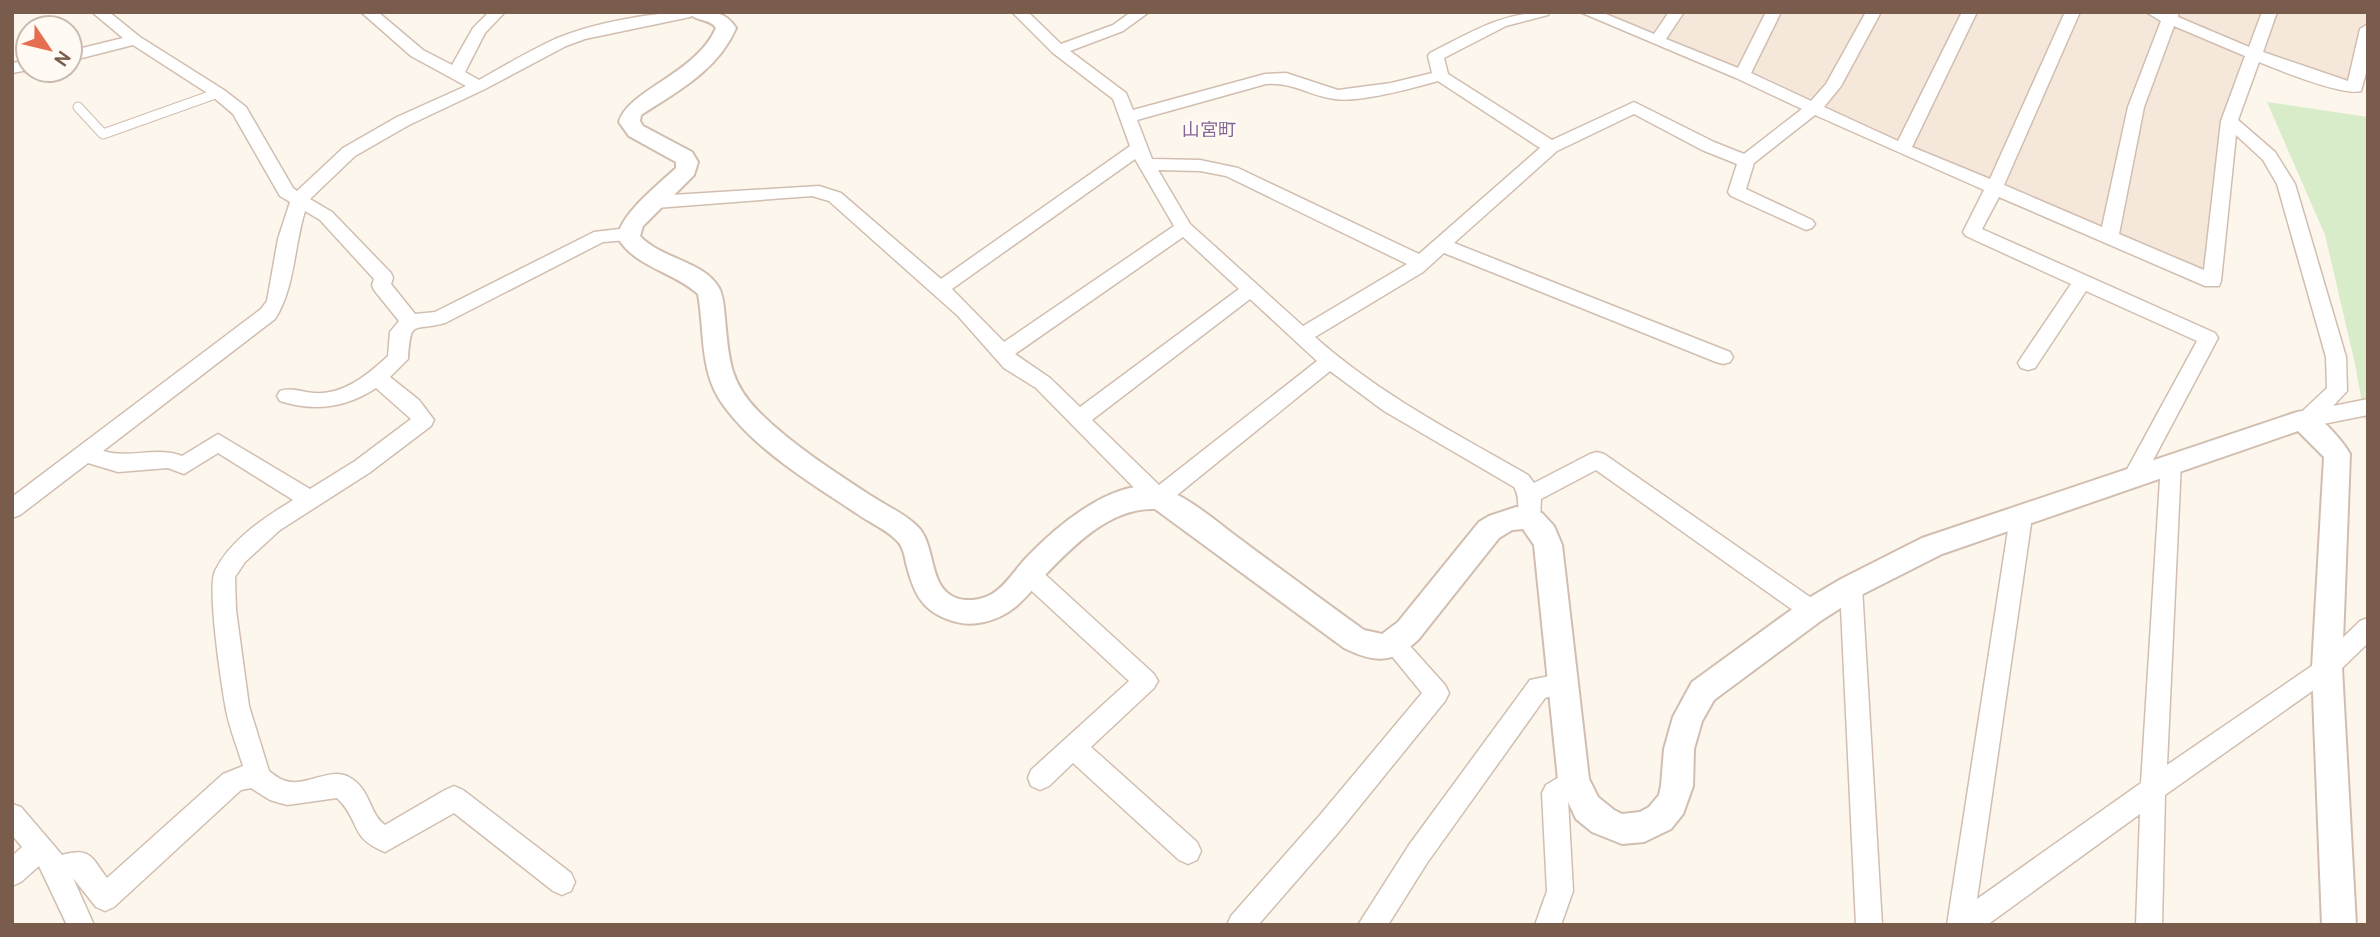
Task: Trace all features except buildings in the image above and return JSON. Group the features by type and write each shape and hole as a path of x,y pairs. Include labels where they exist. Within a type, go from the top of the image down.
{"street":[{"path":"99,12 135,40 218,93 240,111 286,192 326,216 384,278 381,285 410,321"},
{"path":"368,12 417,53 479,86"},
{"path":"456,74 478,31 498,12"},
{"path":"12,509 268,314 276,303 287,239 300,198 349,152 403,121 479,86 560,43 635,18 690,12"},
{"path":"628,234 635,221 686,170 687,162 684,157 636,131 629,122 632,112 688,73 722,41 726,28 721,20 697,12"},
{"path":"1019,12 1059,50 1121,97 1143,156 1184,228 1330,361 1391,406 1521,481 1548,545 1574,780 1587,808 1602,821 1622,829 1644,827 1660,817 1672,803 1677,786 1679,749 1688,717 1703,691 1812,611 1851,587 1933,546 2135,475 2303,419 2368,407"},
{"path":"1059,50 1118,28 1142,12"},
{"path":"1543,12 1502,23 1436,56 1441,76 1551,146"},
{"path":"1587,12 1742,75 1996,189 2212,281 2230,121 2270,12"},
{"path":"1657,41 1677,12"},
{"path":"1742,75 1774,12"},
{"path":"1806,224 1737,192 1746,161 1814,108 1833,86 1874,12"},
{"path":"1903,148 1970,12"},
{"path":"2073,12 2048,61 1996,189 1972,232 2208,338 2135,475"},
{"path":"2152,12 2171,16 2253,56 2355,88 2368,29"},
{"path":"2109,237 2136,107 2171,16"},
{"path":"84,53 135,40"},
{"path":"1128,117 1265,79 1286,78 1337,95 1391,88 1441,76"},
{"path":"1303,335 1421,263 1551,146 1634,107 1708,146 1746,161"},
{"path":"2230,121 2276,162 2286,184 2336,357 2337,391 2303,419"},
{"path":"940,289 1143,156 1214,166 1232,172 1421,263"},
{"path":"656,202 813,190 824,192 842,202 965,311 1011,363 1043,383 1158,498 1181,511 1354,639 1370,647 1383,648 1394,644 1408,631 1489,530 1504,519 1530,507 1597,460 1812,611"},
{"path":"1002,353 1184,228"},
{"path":"287,396 318,403 347,396 377,378 398,359 400,332 410,321 438,318 600,236 628,234"},
{"path":"628,234 632,243 685,271 709,290 721,381 739,409 817,472 908,534 917,546 928,593 937,602 952,610 973,613 1010,596 1071,534 1118,503 1141,498 1158,498 1330,361"},
{"path":"1442,245 1558,293 1609,309 1723,358"},
{"path":"2028,363 2082,283"},
{"path":"1079,419 1251,289"},
{"path":"258,776 237,706 225,610 224,575 237,556 272,524 362,467 424,420 412,405 377,378"},
{"path":"2303,419 2337,454 2327,668 2339,925"},
{"path":"86,453 118,464 169,460 184,466 218,442 309,499"},
{"path":"2149,925 2153,789 2171,463"},
{"path":"1962,925 2021,517"},
{"path":"1029,574 1146,681 1040,778"},
{"path":"1851,587 1869,925"},
{"path":"1962,925 2327,668 2368,628"},
{"path":"1240,925 1329,824 1437,692 1394,644"},
{"path":"1371,925 1394,895 1418,854 1538,688 1564,684"},
{"path":"1073,747 1188,851"},
{"path":"55,870 80,863 105,898 232,782 244,775 258,776 285,793 342,786 359,802 369,829 384,839 415,819 439,809 454,797 562,881"},
{"path":"1548,925 1560,891 1555,793 1574,780"},
{"path":"12,816 55,870 81,925"},
{"path":"12,873 40,848"}],"lane":[{"path":"78,107 103,134 218,93"}],"shaded area":[{"path":"1586,12 2368,12 2368,29 2355,88 2254,56 2229,121 2213,273 2109,237"}],"green space":[{"path":"2267,102 2368,117 2368,420 2365,419 2325,235"}],"district":[{"name":"山宮町","path":"1209,130"}]}
